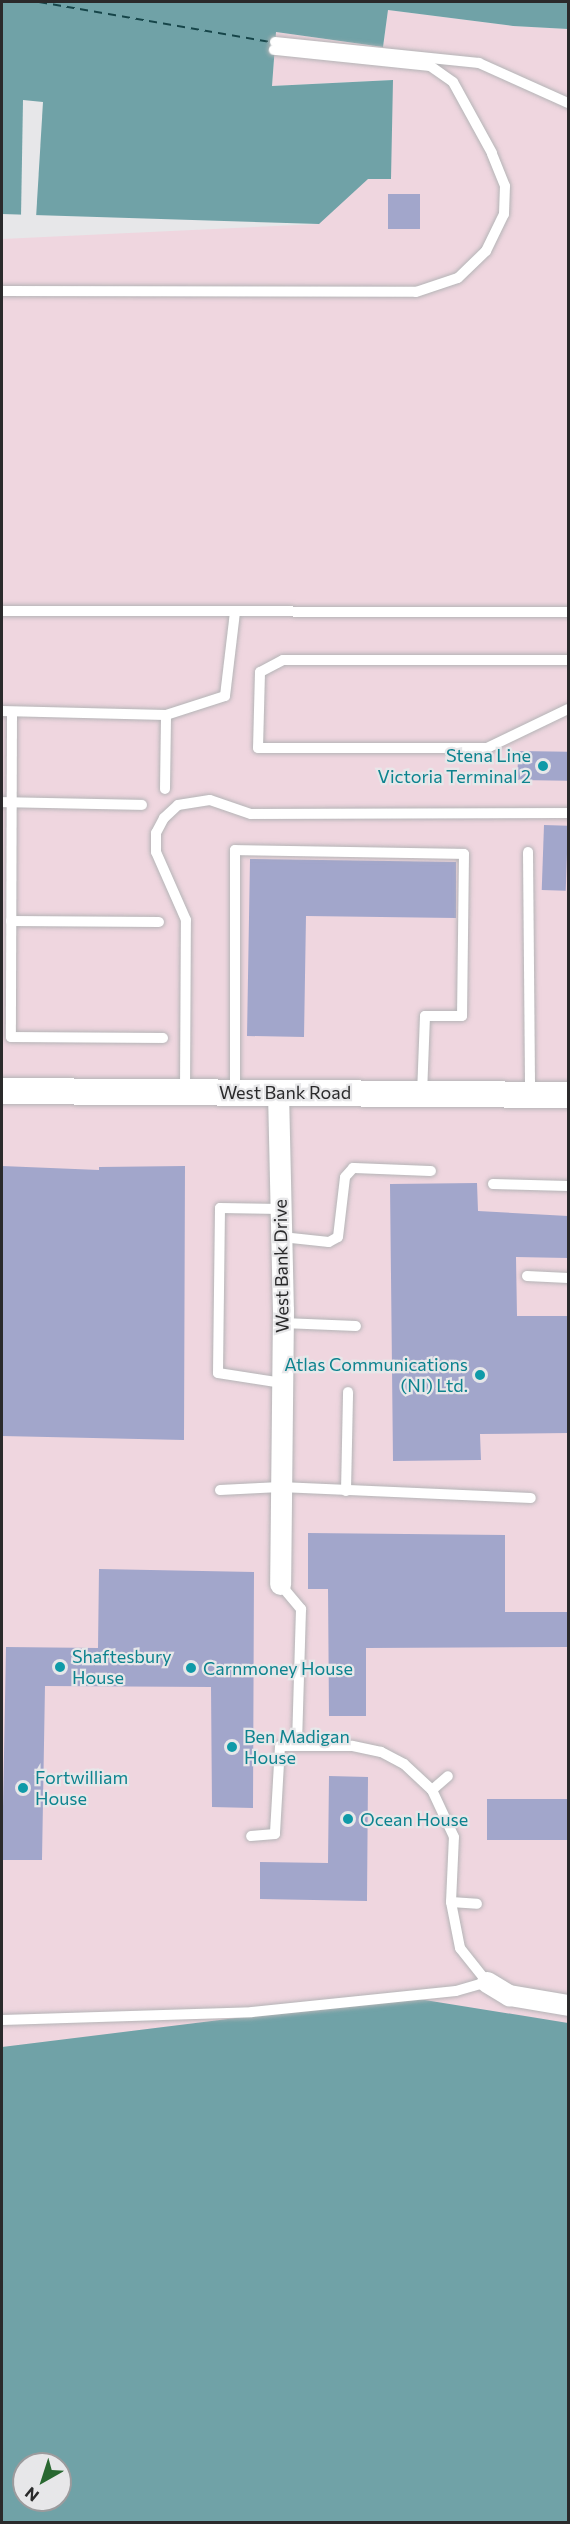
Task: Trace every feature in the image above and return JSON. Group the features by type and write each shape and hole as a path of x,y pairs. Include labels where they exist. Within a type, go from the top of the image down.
{"street":[{"name":"West Bank Road","path":"2,1091 568,1095"},
{"name":"West Bank Drive","path":"278,1092 283,1323 280,1584"},
{"path":"487,1982 509,1995 568,2005"}],"lane":[{"path":"2,291 416,292 458,278 486,251 504,214 505,186 492,153 453,82 430,66 275,46 479,63 568,103"},
{"path":"2,610 568,612"},
{"path":"163,1038 11,1037 11,921 6,906 7,712 166,715 225,696 235,612"},
{"path":"568,660 283,660 260,672 258,748 487,748 568,709"},
{"path":"165,789 166,715"},
{"path":"185,1092 186,920 156,852 156,833 178,805 210,800 250,814 568,813"},
{"path":"7,802 142,805"},
{"path":"235,1092 235,850 464,854 462,1016 424,1017 422,1094"},
{"path":"528,852 530,1095"},
{"path":"11,921 159,922"},
{"path":"282,1238 329,1242 338,1237 345,1177 354,1168 431,1171"},
{"path":"493,1184 568,1186"},
{"path":"281,1209 220,1208 218,1373 282,1383"},
{"path":"527,1276 568,1278"},
{"path":"283,1323 356,1326"},
{"path":"346,1491 348,1392"},
{"path":"220,1490 280,1487 531,1498"},
{"path":"280,1584 300,1609 297,1746"},
{"path":"2,2020 252,2012 456,1991 487,1982 460,1948 451,1902 454,1837 432,1790 404,1764 381,1752 352,1746 280,1746 275,1834 251,1836"},
{"path":"432,1790 448,1776"},
{"path":"451,1902 477,1904"}],"shaded area":[{"path":"388,10 513,26 568,29 568,2023 2,2048 2,239 319,224 392,80 272,86 276,32 383,47"}],"water":[{"path":"2,2 568,2 568,29 513,26 388,10 383,47 276,32 272,86 393,80 391,179 368,179 319,224 2,214"},
{"path":"406,1997 568,2023 568,2522 2,2522 2,2047"}],"pier":[{"path":"23,100 43,102 36,218 21,217"}],"building":[{"path":"388,194 420,194 420,229 388,229"},
{"name":"Stena Line Victoria Terminal 2","path":"518,751 568,752 567,781 517,780"},
{"path":"544,825 568,826 566,891 542,890"},
{"path":"250,859 456,862 456,918 306,916 304,1037 247,1036"},
{"path":"2,1166 99,1170 99,1167 185,1166 184,1440 2,1436"},
{"name":"Atlas Communications (NI) Ltd.","path":"477,1183 478,1211 568,1216 568,1258 516,1257 517,1316 568,1316 568,1433 480,1434 481,1460 393,1461 390,1184"},
{"path":"308,1533 505,1535 505,1612 568,1612 568,1647 366,1648 366,1716 329,1716 328,1589 308,1589"},
{"path":"99,1569 254,1572 253,1808 212,1807 211,1687 45,1686 42,1860 2,1860 6,1647 98,1648"},
{"name":"Ocean House","path":"329,1776 368,1777 367,1901 260,1899 260,1862 328,1863"},
{"path":"487,1799 568,1799 568,1840 487,1840"}],"ferry route":[{"path":"39,2 271,42"}],"place":[{"name":"Stena Line Victoria Terminal 2","path":"543,766"},
{"name":"Atlas Communications (NI) Ltd.","path":"480,1375"},
{"name":"Shaftesbury House","path":"60,1667"},
{"name":"Carnmoney House","path":"191,1668"},
{"name":"Ben Madigan House","path":"232,1747"},
{"name":"Fortwilliam House","path":"23,1788"},
{"name":"Ocean House","path":"348,1819"}]}
